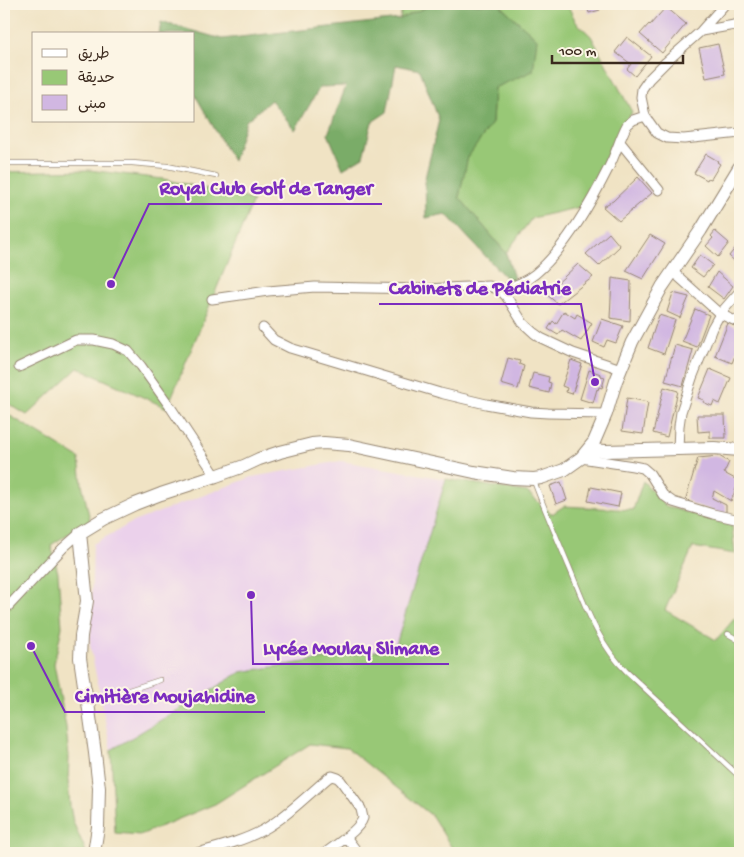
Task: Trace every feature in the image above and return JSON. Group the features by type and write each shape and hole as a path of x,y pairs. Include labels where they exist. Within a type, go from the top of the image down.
{"street":[{"path":"725,4 701,31 666,62 643,86 641,97 645,116 662,136 672,139 684,139 740,133"},
{"path":"701,31 740,24"},
{"path":"500,290 508,288 534,274 561,246 588,206 600,184 627,125 633,120 645,116"},
{"path":"620,142 660,190"},
{"path":"4,611 80,533 103,519 160,494 298,447 324,443 343,444 490,475 514,478 534,479 564,470 584,454 594,442 632,342 662,287 701,230 740,166"},
{"path":"672,271 720,314 740,323"},
{"path":"212,299 315,287 424,289 489,286 500,290 506,296 523,322 534,333 550,343 573,353 621,369"},
{"path":"678,449 680,418 685,396 712,328 720,314 740,291"},
{"path":"263,328 274,340 299,351 456,398 531,412 606,414"},
{"path":"19,367 76,340 94,340 113,344 128,352 141,366 216,476"},
{"path":"584,454 606,451 714,448 740,450"},
{"path":"584,454 643,468 650,474 663,495 673,502 740,520"},
{"path":"80,533 87,601 81,636 80,658 99,788 98,827 94,853"},
{"path":"203,852 261,831 274,823 332,776 341,781 360,809 363,821 325,853"},
{"path":"346,837 358,853"}],"lane":[{"path":"4,163 153,164 216,176"},
{"path":"534,479 584,603 607,649 627,672 740,777"},
{"path":"728,634 740,641"},
{"path":"88,703 160,680"}],"shaded area":[{"path":"341,461 446,479 395,648 241,672 111,750 90,645 93,544 133,522 252,477"}],"green space":[{"path":"403,4 433,4 400,19"},
{"path":"433,4 499,4 537,39 533,71 494,88 492,123 468,157 459,197 506,253 518,291 446,214 426,218 425,178 439,120 420,70 396,65 387,112 372,122 363,157 343,169 328,134 346,86 320,87 295,130 271,100 246,121 233,161 195,95 195,32 159,32 161,22 222,39 400,19"},
{"path":"499,4 567,4 576,22 591,36 632,112 580,207 532,218 506,253 459,197 467,157 492,123 494,88 537,39"},
{"path":"89,170 163,179 243,197 253,201 167,408 78,368 27,415 4,401 4,172"},
{"path":"4,412 79,458 82,484 90,520 51,545 58,573 62,627 54,664 66,727 70,806 73,822 85,853 4,853"},
{"path":"446,479 527,492 552,514 564,506 633,510 643,481 666,506 732,526 735,554 693,547 665,610 716,640 735,618 740,620 740,853 455,853 432,816 347,748 310,744 215,804 140,835 115,833 111,750 241,672 395,648"}],"building":[{"path":"578,4 598,4 600,10 589,13 587,6 579,8"},
{"path":"666,7 686,24 662,53 640,34"},
{"path":"736,36 740,36 740,56 739,56"},
{"path":"627,37 651,56 635,76 627,69 631,64 615,52"},
{"path":"718,44 725,74 706,78 699,48"},
{"path":"706,154 720,164 711,179 708,178 707,180 694,173"},
{"path":"638,177 652,193 619,221 603,207 613,201"},
{"path":"715,231 729,243 718,257 706,246 713,238 711,236"},
{"path":"609,233 620,246 599,266 586,254"},
{"path":"650,235 665,244 643,279 626,271"},
{"path":"740,242 740,266 729,256"},
{"path":"700,255 713,265 703,277 691,268"},
{"path":"578,264 593,277 558,304 541,290 552,288"},
{"path":"717,272 733,286 724,299 708,287"},
{"path":"612,278 631,281 630,321 610,318"},
{"path":"673,293 689,297 680,318 667,312"},
{"path":"695,309 709,315 697,347 682,341"},
{"path":"564,311 575,318 577,314 592,323 581,341 562,330 558,335 548,329 553,321 556,324"},
{"path":"659,315 675,320 664,354 648,348"},
{"path":"602,319 623,326 616,343 607,340 604,347 593,342"},
{"path":"728,323 740,328 740,343 732,363 715,356"},
{"path":"675,345 693,350 683,386 665,381"},
{"path":"508,358 520,361 519,364 524,366 518,389 501,384"},
{"path":"571,360 582,364 572,394 566,392 567,388 562,386"},
{"path":"710,369 731,378 720,404 714,401 712,406 698,398"},
{"path":"589,370 605,377 602,388 599,387 597,389 593,403 580,399"},
{"path":"533,373 549,377 548,382 551,383 549,393 529,388"},
{"path":"664,387 678,391 667,437 653,433"},
{"path":"627,398 648,402 643,434 622,431"},
{"path":"697,415 725,415 726,438 710,438 710,431 698,432"},
{"path":"719,456 729,462 724,473 739,481 731,501 714,491 712,498 726,505 726,515 692,504 686,498 698,458"},
{"path":"561,482 567,500 556,504 550,486"},
{"path":"591,487 621,493 618,507 588,501"}],"place":[{"name":"Royal Club Golf de Tanger","path":"111,284"},
{"name":"Cabinets de Pédiatrie","path":"595,382"},
{"name":"Lycée Moulay Slimane","path":"251,595"},
{"name":"Cimitière Moujahidine","path":"31,646"}]}
